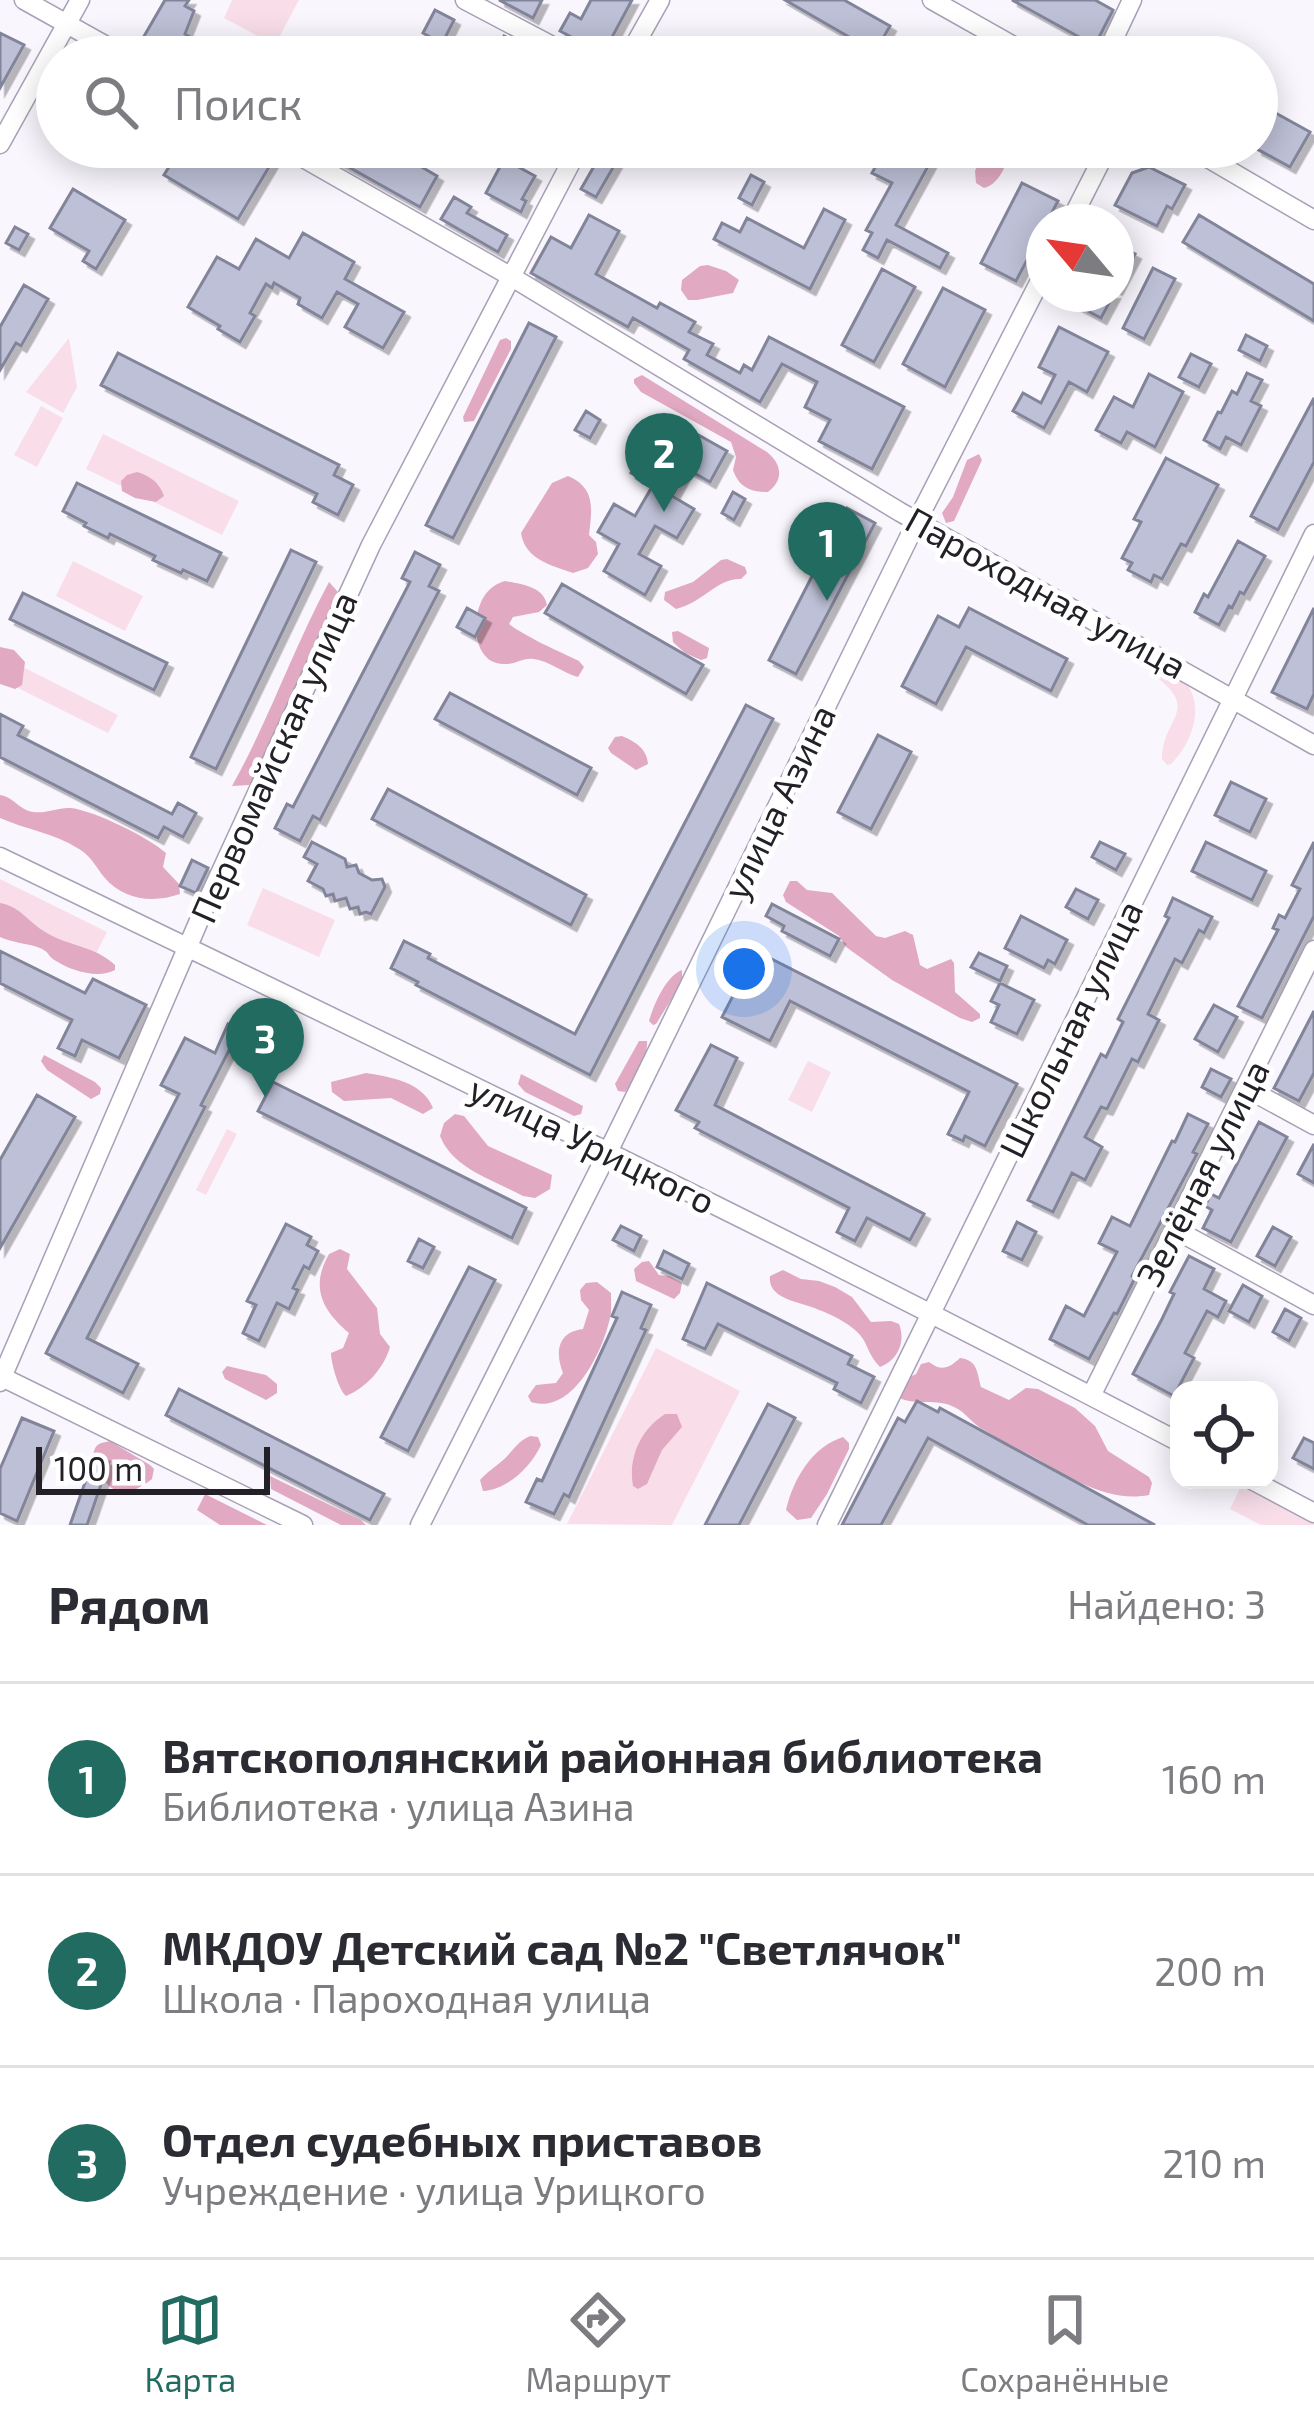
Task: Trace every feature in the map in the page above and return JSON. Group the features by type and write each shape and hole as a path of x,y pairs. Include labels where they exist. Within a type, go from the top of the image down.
{"street":[{"path":"24,0 90,36"},
{"path":"60,36 80,0"},
{"path":"465,0 533,36"},
{"path":"640,36 660,0"},
{"path":"932,0 996,36"},
{"path":"1116,36 1132,0"},
{"path":"0,144 36,79"},
{"name":"Пароходная улица","path":"321,168 917,521 1314,745"},
{"name":"Первомайская улица","path":"1,1379 241,825 370,545 568,168"},
{"path":"1079,204 1097,168"},
{"path":"1225,168 1314,220"},
{"name":"улица Азина","path":"419,1525 1026,308"},
{"name":"Школьная улица","path":"827,1525 1314,534"},
{"name":"улица Урицкого","path":"0,857 932,1312 1170,1437"},
{"name":"Зелёная улица","path":"1091,1396 1314,950"},
{"path":"1246,1088 1314,1125"},
{"path":"1176,1230 1314,1305"},
{"path":"1,1379 303,1525"},
{"path":"1269,1489 1314,1513"}],"shaded area":[{"path":"232,0 299,0 280,36 258,36 224,18"},
{"path":"1003,168 984,188 976,183 975,171"},
{"path":"708,265 739,280 733,293 688,300 681,290 682,280"},
{"path":"69,338 77,387 63,413 26,392"},
{"path":"506,338 511,349 474,421 464,422 500,340"},
{"path":"642,375 767,452 779,472 773,487 762,492 742,484 733,470 736,457 731,442 641,392 634,379"},
{"path":"41,406 63,418 37,467 14,455"},
{"path":"103,434 239,501 222,535 86,469"},
{"path":"979,454 982,460 954,521 946,523 942,513 967,460"},
{"path":"137,472 154,480 164,496 156,502 122,491 121,481"},
{"path":"568,476 588,493 589,535 598,554 588,568 573,573 533,555 521,533 552,483"},
{"path":"727,559 745,567 747,573 741,579 725,582 676,609 664,600 665,592 693,582"},
{"path":"73,561 143,596 125,631 56,596"},
{"path":"505,581 537,590 547,605 539,612 513,617 509,624 579,661 584,667 578,677 540,660 497,663 484,655 476,632 479,609 490,589"},
{"path":"329,582 338,592 330,620 263,769 249,785 232,786 258,736"},
{"path":"672,632 709,648 707,658 685,653 673,642"},
{"path":"0,647 14,650 25,662 22,685 15,689 0,684"},
{"path":"7,659 118,715 108,733 0,679"},
{"path":"1154,670 1185,682 1195,707 1189,737 1167,765 1162,759 1164,745 1178,706 1167,686 1152,674"},
{"path":"615,737 640,747 648,764 636,770 611,753 608,748"},
{"path":"0,795 28,811 71,808 134,833 166,853 163,867 179,884 180,894 150,899 121,891 79,849 0,818"},
{"path":"0,879 107,932 90,965 0,919"},
{"path":"790,881 807,890 832,893 876,936 905,931 913,935 920,965 927,969 951,959 955,992 980,1018 972,1022 960,1018 892,980 846,947 839,936 786,902 783,895"},
{"path":"263,888 335,920 319,957 247,925"},
{"path":"0,903 18,910 51,935 107,958 115,970 101,974 77,971 40,948 0,937"},
{"path":"682,970 682,982 653,1025 649,1021 661,991"},
{"path":"639,1041 647,1041 646,1054 625,1092 618,1091 615,1084"},
{"path":"44,1055 95,1082 100,1094 91,1099 47,1070 41,1061"},
{"path":"808,1061 831,1072 812,1112 788,1100"},
{"path":"366,1073 414,1087 433,1108 423,1114 391,1098 344,1101 332,1092 331,1082"},
{"path":"521,1074 583,1106 581,1114 574,1116 525,1092 518,1084"},
{"path":"455,1114 464,1116 488,1146 552,1175 550,1189 535,1198 523,1196 464,1165 440,1136 444,1123"},
{"path":"227,1129 237,1134 206,1195 196,1190"},
{"path":"340,1249 350,1254 347,1269 377,1308 380,1334 390,1347 373,1376 346,1396 331,1353 343,1348 349,1333 326,1307 320,1287 329,1254"},
{"path":"649,1261 659,1275 682,1283 674,1299 636,1281 634,1269"},
{"path":"783,1270 852,1297 871,1322 899,1324 902,1337 896,1355 880,1367 852,1327 780,1295 770,1276"},
{"path":"597,1282 611,1293 611,1312 591,1365 559,1400 531,1402 528,1396 536,1385 556,1383 563,1373 560,1345 568,1334 583,1329 589,1310 580,1290 586,1283"},
{"path":"656,1348 740,1391 672,1525 567,1524"},
{"path":"960,1358 974,1364 981,1387 1009,1400 1026,1388 1038,1389 1075,1408 1095,1426 1108,1451 1149,1477 1149,1495 1103,1492 990,1434 954,1407 899,1398 921,1364 945,1368"},
{"path":"227,1366 266,1375 277,1384 277,1393 266,1400 225,1379 222,1372"},
{"path":"665,1414 677,1414 682,1427 662,1450 647,1484 638,1489 633,1486 632,1465 638,1446"},
{"path":"530,1436 538,1437 541,1445 525,1469 509,1482 483,1491 480,1480"},
{"path":"843,1437 849,1449 827,1494 811,1518 797,1520 786,1510 799,1476 822,1448"},
{"path":"110,1441 150,1465 152,1479 128,1492 109,1486 93,1456 98,1444"},
{"path":"270,1476 366,1525 341,1525 271,1489"},
{"path":"1240,1489 1247,1489 1314,1525 1261,1525 1230,1509"},
{"path":"205,1494 267,1525 220,1525 197,1510"}],"building":[{"path":"165,0 189,0 185,6 194,11 185,34 189,36 144,36"},
{"path":"499,0 542,0 533,18"},
{"path":"591,0 632,0 613,36 569,36 560,31 570,13 581,19"},
{"path":"785,0 844,0 890,26 884,36 847,36"},
{"path":"1012,0 1095,0 1113,10 1100,36 1077,36"},
{"path":"435,10 454,20 446,36 423,33"},
{"path":"0,33 24,45 0,88"},
{"path":"1278,114 1310,132 1290,167 1278,160"},
{"path":"168,168 268,168 238,219 164,175"},
{"path":"350,168 423,168 437,176 420,207"},
{"path":"499,168 520,168 535,176 522,199 526,201 521,212 486,193"},
{"path":"593,168 613,168 596,197 581,189"},
{"path":"875,168 927,168 896,225 948,253 940,268 887,240 878,258 863,250 872,233 866,230 892,183 872,173"},
{"path":"1146,168 1185,185 1157,226 1134,214 1134,204 1116,204 1132,173"},
{"path":"751,175 764,182 752,205 739,198"},
{"path":"1022,183 1058,201 1026,204 1026,262 1016,281 981,263"},
{"path":"73,189 125,220 96,269 83,261 89,251 50,228"},
{"path":"454,197 471,207 467,213 507,235 498,252 441,219"},
{"path":"824,209 845,220 810,289 714,239 722,223 740,232 747,218 804,248"},
{"path":"589,215 619,231 596,274 657,308 660,303 695,322 689,332 713,344 707,355 740,373 744,365 752,370 769,337 904,407 872,469 819,441 830,420 805,407 817,382 782,364 760,402 684,359 689,350 633,318 628,327 531,273 551,237 571,248"},
{"path":"1199,215 1314,284 1314,321 1183,242"},
{"path":"15,227 28,234 19,250 6,243"},
{"path":"303,233 354,262 345,279 404,312 383,348 345,327 358,304 337,292 322,318 298,304 300,298 274,283 272,288 266,284 240,342 188,307 217,257 239,269 256,239 289,258"},
{"path":"1153,268 1175,279 1144,339 1123,328"},
{"path":"882,269 915,287 874,362 842,345"},
{"path":"24,285 48,299 21,346 16,343 0,370 0,327"},
{"path":"943,288 985,310 945,387 903,364"},
{"path":"529,323 556,337 453,538 426,525"},
{"path":"1059,327 1108,352 1087,392 1069,382 1044,428 1013,411 1023,393 1041,403 1055,375 1039,367"},
{"path":"1246,335 1267,346 1260,361 1239,350"},
{"path":"118,353 339,465 334,475 353,485 338,515 313,502 317,494 101,385"},
{"path":"1191,354 1211,364 1199,387 1179,377"},
{"path":"1247,373 1262,380 1251,401 1261,406 1241,445 1226,437 1220,449 1204,440"},
{"path":"1149,374 1183,392 1155,447 1127,432 1121,443 1096,430 1114,397 1133,407"},
{"path":"1314,398 1314,462 1278,530 1251,516"},
{"path":"586,411 600,420 590,438 575,430"},
{"path":"686,428 727,451 710,482 687,469 672,496 694,509 677,538 655,526 639,554 661,566 645,595 604,571 619,544 598,532 614,504 635,516 653,485 631,473 648,443 670,456"},
{"path":"1166,458 1218,485 1186,546 1181,544 1162,579 1154,575 1151,582 1128,570 1132,563 1122,558 1141,522 1134,519"},
{"path":"77,483 221,553 207,581 153,560 155,556 110,534 108,538 63,511"},
{"path":"733,492 745,499 734,520 722,513"},
{"path":"847,508 875,523 796,674 769,660"},
{"path":"1238,541 1265,556 1244,594 1240,592 1219,625 1195,612"},
{"path":"291,550 316,562 216,769 191,757"},
{"path":"415,552 440,565 429,586 439,591 320,820 313,816 300,841 275,828 287,804 293,807 410,582 402,578"},
{"path":"562,584 703,665 686,694 545,613"},
{"path":"23,593 167,663 154,690 10,619"},
{"path":"467,608 485,618 475,637 457,627"},
{"path":"969,608 1067,659 1051,691 966,647 936,704 902,686 938,616 959,627"},
{"path":"1314,608 1314,694 1307,709 1272,692"},
{"path":"450,693 591,768 577,795 435,719"},
{"path":"746,705 773,719 590,1075 391,968 404,941 575,1034"},
{"path":"0,714 23,726 18,735 172,814 178,803 196,813 183,837 164,827 158,838 0,757"},
{"path":"878,735 911,752 871,829 838,812"},
{"path":"1231,782 1266,799 1250,832 1215,815"},
{"path":"388,789 586,895 571,925 372,819"},
{"path":"312,842 345,859 347,867 356,865 359,873 372,880 382,879 385,887 371,914 360,914 358,907 350,909 346,898 335,901 333,894 326,896 308,881 317,864 304,857"},
{"path":"1100,842 1125,854 1116,870 1092,857"},
{"path":"1206,842 1266,871 1252,900 1192,871"},
{"path":"1314,842 1314,916 1262,1018 1238,1006 1278,930 1273,928 1279,915 1285,918 1300,889 1292,885"},
{"path":"192,860 208,868 196,893 180,886"},
{"path":"1076,889 1098,900 1088,919 1066,907"},
{"path":"1173,898 1212,917 1204,933 1199,930 1182,963 1175,959 1148,1014 1159,1020 1138,1062 1132,1059 1107,1109 1101,1107 1085,1137 1102,1147 1085,1180 1072,1173 1053,1212 1028,1200 1101,1054 1106,1057 1123,1022 1118,1019 1169,918 1165,916"},
{"path":"772,904 839,939 830,956 782,931 784,926 766,916"},
{"path":"1021,916 1067,940 1055,964 1048,960 1044,968 1005,948"},
{"path":"0,951 85,993 93,979 146,1005 119,1058 82,1040 75,1056 58,1048 72,1020 0,983"},
{"path":"756,951 1017,1084 985,1146 948,1134 969,1092 790,1001 770,1041 722,1017"},
{"path":"979,953 1007,966 1000,981 971,967"},
{"path":"1000,983 1034,1000 1017,1034 991,1022 999,1005 991,1001"},
{"path":"1214,1005 1237,1017 1218,1052 1195,1039"},
{"path":"1314,1011 1314,1073 1299,1101 1274,1088"},
{"path":"228,1024 240,1029 201,1105 205,1107 87,1338 138,1364 123,1393 46,1353 179,1094 161,1085 185,1038 215,1053"},
{"path":"711,1045 737,1058 715,1105 924,1214 910,1240 867,1218 855,1241 837,1232 849,1208 695,1128 699,1122 676,1110"},
{"path":"1211,1069 1231,1079 1221,1097 1202,1087"},
{"path":"273,1082 526,1208 512,1238 258,1111"},
{"path":"37,1095 75,1117 0,1248 0,1160"},
{"path":"1188,1114 1208,1124 1193,1152 1197,1154 1117,1314 1089,1359 1050,1339 1066,1306 1084,1316 1117,1252 1099,1243 1112,1217 1130,1226"},
{"path":"1259,1122 1287,1137 1231,1242 1203,1228 1212,1210 1205,1206 1211,1194 1219,1198"},
{"path":"1314,1144 1314,1183 1298,1174"},
{"path":"1017,1222 1036,1232 1022,1260 1003,1251"},
{"path":"286,1224 311,1237 307,1245 318,1251 293,1288 298,1290 289,1309 277,1303 259,1341 243,1333 256,1305 247,1301"},
{"path":"621,1226 641,1236 634,1251 613,1240"},
{"path":"1273,1227 1291,1237 1275,1266 1257,1256"},
{"path":"419,1239 434,1247 423,1268 408,1261"},
{"path":"664,1251 689,1264 682,1279 657,1267"},
{"path":"1189,1256 1214,1269 1204,1289 1226,1301 1218,1317 1207,1311 1185,1353 1194,1358 1182,1381 1170,1381 1170,1394 1133,1374 1174,1294 1170,1292"},
{"path":"469,1267 495,1280 408,1451 381,1437"},
{"path":"707,1283 852,1356 848,1364 874,1377 861,1403 834,1389 837,1383 718,1324 705,1349 683,1339"},
{"path":"1243,1285 1262,1296 1249,1322 1229,1311"},
{"path":"622,1292 651,1305 641,1328 646,1330 569,1497 564,1494 554,1514 526,1502 537,1479 542,1481 617,1318 612,1316"},
{"path":"1285,1309 1301,1318 1289,1341 1273,1332"},
{"path":"179,1389 384,1494 370,1520 166,1415"},
{"path":"917,1401 938,1412 940,1408 1155,1525 1088,1525 928,1438 881,1525 842,1525 898,1418 905,1422"},
{"path":"768,1404 795,1418 739,1525 705,1525"},
{"path":"22,1418 54,1431 17,1521 0,1513 0,1469"},
{"path":"1304,1438 1314,1443 1314,1469 1293,1458"},
{"path":"94,1457 109,1462 87,1525 70,1525"}],"place":[{"name":"МКДОУ Детский сад №2 \"Светлячок\"","path":"664,512"},
{"name":"Вятскополянский районная библиотека","path":"827,601"},
{"name":"Отдел судебных приставов","path":"265,1097"}]}
